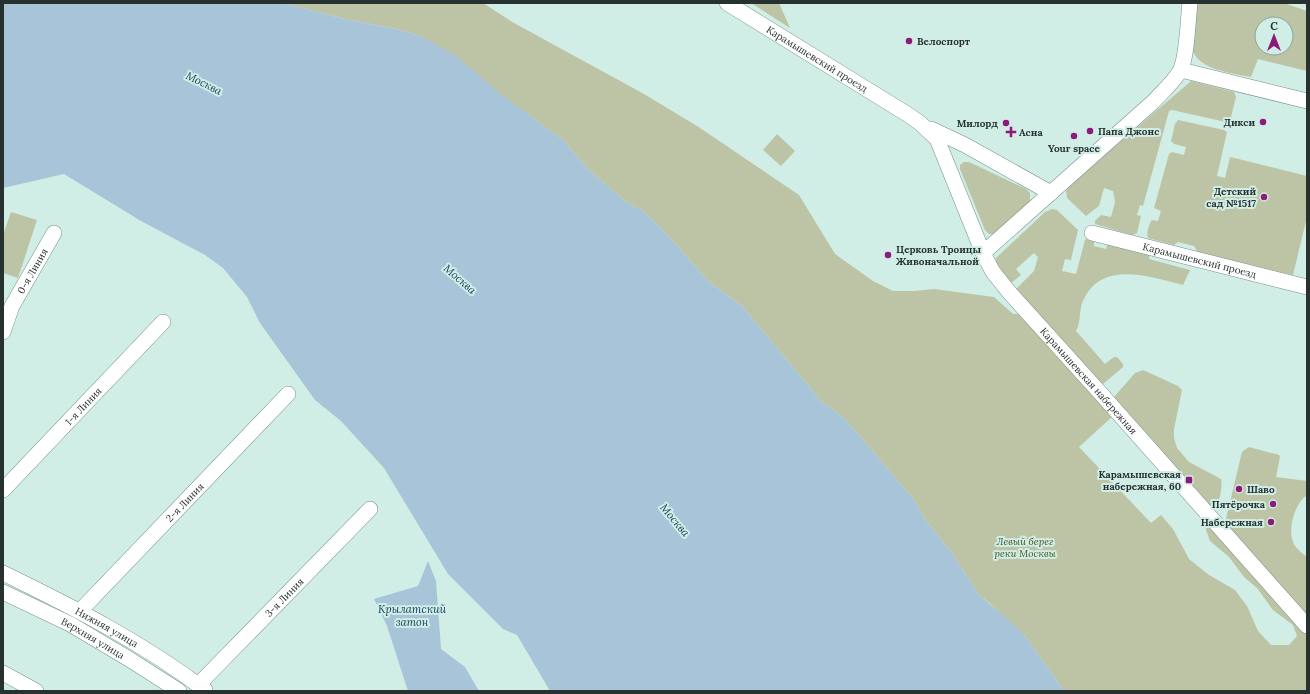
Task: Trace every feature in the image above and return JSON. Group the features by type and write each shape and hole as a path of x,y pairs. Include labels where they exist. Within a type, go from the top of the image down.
{"street":[{"name":"Карамышевский проезд","path":"727,3 907,114"},
{"path":"983,253 1153,102 1181,70 1190,3"},
{"path":"1181,70 1307,101"},
{"name":"Карамышевская набережная","path":"907,114 937,139 983,253 993,272 1009,292 1307,626"},
{"path":"922,125 969,148 1051,193"},
{"path":"944,154 969,148"},
{"name":"0-я Линия","path":"3,332 12,306 54,233"},
{"name":"Карамышевский проезд","path":"1092,233 1307,287"},
{"name":"1-я Линия","path":"3,490 163,322"},
{"name":"2-я Линия","path":"80,610 288,394"},
{"name":"3-я Линия","path":"202,688 370,509"},
{"name":"Нижняя улица","path":"3,573 80,610 202,688"},
{"name":"Верхняя улица","path":"3,592 70,624 129,659 178,691"},
{"path":"3,673 36,691"}],"green space":[{"name":"Левый берег реки Москвы","path":"282,3 483,3 514,23 644,94 697,126 799,195 835,254 873,281 893,291 934,289 994,297 1013,314 1018,314 1113,416 1079,447 1151,523 1161,515 1173,529 1189,559 1209,575 1235,590 1247,606 1258,631 1271,645 1289,645 1297,636 1293,625 1273,610 1257,588 1244,577 1229,557 1210,541 1206,530 1206,519 1307,635 1307,691 1064,691 1025,636 979,595 951,552 924,518 915,501 845,419 821,401 742,306 709,282 662,229 643,211 626,202 589,170 563,140 421,36"},
{"path":"751,3 779,3 790,28"},
{"path":"1195,3 1284,3 1307,11 1307,71 1258,59 1251,77 1214,69 1205,65 1193,52 1191,33"},
{"path":"1191,81 1234,92 1236,97 1230,121 1226,122 1172,110 1169,111 1143,206 1140,205 1137,215 1141,216 1137,233 1132,235 1095,224 1095,221 1101,215 1111,217 1115,202 1113,191 1104,188 1099,206 1086,216 1067,198 1066,191 1069,186"},
{"path":"1178,120 1224,130 1227,132 1217,176 1225,178 1230,157 1307,176 1307,217 1293,275 1206,254 1197,251 1194,246 1178,242 1174,245 1148,238 1147,236 1150,224 1152,220 1158,221 1161,211 1154,208 1169,154 1172,152 1184,155 1186,147 1174,144 1171,141 1175,124"},
{"path":"777,134 795,151 781,166 763,150"},
{"path":"964,162 969,162 1026,189 1030,193 1030,203 994,234 989,234 985,230 960,169 960,165"},
{"path":"1052,209 1057,210 1078,230 1071,260 1065,259 1062,271 1076,274 1085,240 1088,238 1094,240 1094,246 1106,249 1108,243 1150,253 1149,259 1190,270 1183,285 1156,278 1128,274 1115,275 1103,279 1092,287 1082,303 1079,323 1076,331 1105,364 1114,357 1117,357 1123,364 1123,367 1101,385 1016,289 1034,271 1038,257 1034,253 1016,269 1021,275 1011,283 997,266 996,258 1045,212"},
{"path":"11,212 37,220 18,278 3,273 3,235"},
{"path":"1143,370 1178,386 1182,390 1174,429 1174,438 1177,448 1189,462 1221,479 1220,496 1217,505 1212,510 1114,397 1135,373"},
{"path":"1249,447 1279,455 1280,457 1276,477 1307,481 1307,495 1302,499 1295,511 1291,526 1291,533 1295,546 1307,557 1307,617 1225,523 1242,452"}],"water":[{"name":"Москва","path":"3,3 282,3 421,36 456,56 502,95 563,140 589,170 626,202 643,211 662,229 709,282 742,306 821,401 845,419 915,501 924,518 951,552 979,595 1025,636 1064,691 550,691 517,635 503,629 448,574 384,468 341,421 315,400 260,323 247,297 223,268 205,255 141,221 64,174 3,188"},
{"name":"Крылатский затон","path":"428,561 436,581 441,649 465,667 479,691 408,691 387,626 374,599 418,586"}],"place":[{"name":"Велоспорт","path":"909,41"},
{"name":"Дикси","path":"1263,122"},
{"name":"Милорд","path":"1006,123"},
{"name":"Папа Джонс","path":"1090,131"},
{"name":"Асна","path":"1011,132"},
{"name":"Your space","path":"1074,136"},
{"name":"Детский сад №1517","path":"1264,197"},
{"name":"Церковь Троицы Живоначальной","path":"888,255"},
{"name":"Карамышевская набережная, 60","path":"1189,480"},
{"name":"Шаво","path":"1239,489"},
{"name":"Пятёрочка","path":"1273,504"},
{"name":"Набережная","path":"1271,522"}]}
